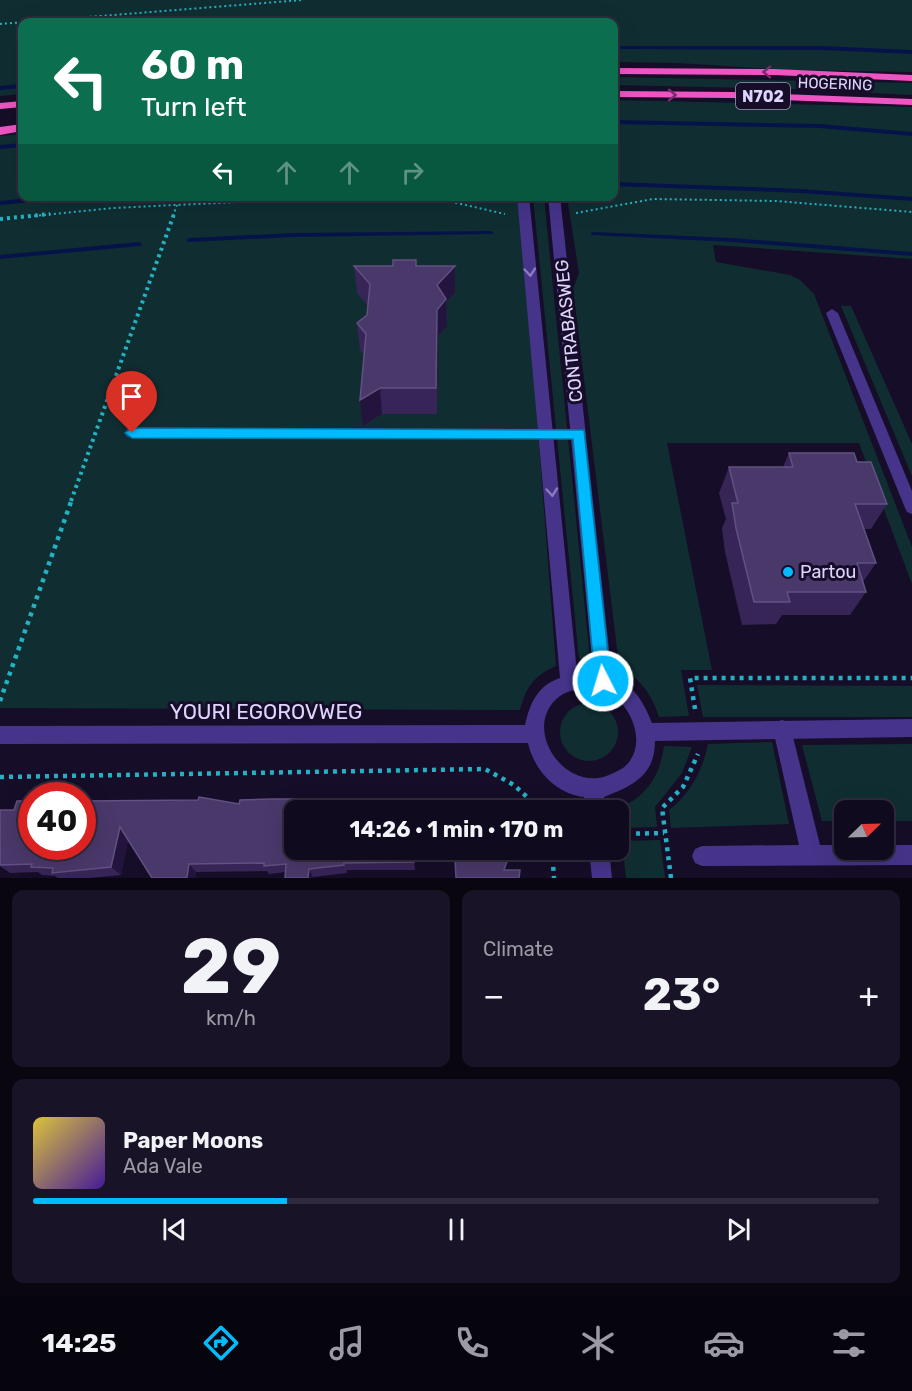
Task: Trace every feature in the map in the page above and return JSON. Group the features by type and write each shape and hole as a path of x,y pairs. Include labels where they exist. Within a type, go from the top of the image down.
{"highway":[{"name":"HOGERING","path":"618,71 763,72 912,78"},
{"name":"HOGERING","path":"618,94 732,95 912,102"},
{"path":"0,106 18,104"},
{"path":"0,131 18,129"}],"street":[{"name":"CONTRABASWEG","path":"524,201 570,680"},
{"name":"CONTRABASWEG","path":"555,201 603,681"},
{"path":"586,678 603,681 623,692 639,710 646,732 644,754 634,773 616,786 593,790 571,785 552,772 539,755 533,734 536,710 549,691 570,680 586,678"},
{"path":"646,732 912,728"},
{"path":"782,729 812,855"},
{"name":"YOURI EGOROVWEG","path":"0,735 533,734"},
{"path":"593,790 594,800"},
{"path":"702,856 912,855"},
{"path":"600,860 602,878"}],"lane":[{"path":"832,313 912,508"},
{"path":"132,433 579,434"}],"path":[{"path":"76,18 302,0"},
{"path":"0,24 18,23"},
{"path":"556,214 587,213 653,199 776,201 912,212"},
{"path":"0,219 259,201"},
{"path":"446,201 491,212 525,214"},
{"path":"0,701 177,205"},
{"path":"695,709 690,678 912,678"},
{"path":"671,878 662,808 682,787 694,765 700,744"},
{"path":"0,777 485,769 514,785 530,800"},
{"path":"629,834 664,833"},
{"path":"553,860 554,878"}],"green space":[{"path":"0,0 912,0 912,72 788,70 679,63 618,62 618,18 18,18 18,94 0,96"},
{"path":"618,77 912,83 912,95 792,89 618,85"},
{"path":"618,100 912,107 912,259 713,245 716,262 790,275 800,280 814,294 912,547 912,584 859,443 667,443 712,670 681,670 689,716 659,717 644,687 619,665 573,289 579,273 568,201 618,201"},
{"path":"18,134 18,201 520,201 556,666 532,683 520,710 0,708 0,136"},
{"path":"533,201 544,201 590,659 579,659"},
{"path":"841,306 851,306 912,444 912,476"},
{"path":"697,685 912,686 912,717 703,717"},
{"path":"583,703 595,703 610,711 618,726 618,738 610,753 595,761 583,761 568,753 560,738 560,726 568,711"},
{"path":"772,742 789,824 671,828 669,810 684,796 694,781 708,744"},
{"path":"912,744 912,821 894,821 894,800 834,800 834,821 822,821 802,745"},
{"path":"664,746 692,747 682,773 655,807 657,827 629,828 629,803 650,785 662,757"},
{"path":"660,840 665,878 626,878 624,860 629,860 629,841"}],"building":[{"path":"393,260 416,260 416,266 455,266 437,285 446,299 437,310 436,388 380,388 360,400 366,334 357,323 367,315 370,284 354,266 393,266"},
{"path":"789,453 854,453 857,462 871,462 887,504 855,504 876,563 857,563 866,592 787,592 790,602 754,602 736,528 732,503 738,503 729,467 793,467"},
{"path":"199,797 239,804 240,800 272,799 415,799 284,800 284,860 414,860 414,862 344,863 344,865 309,869 308,878 285,878 286,864 264,866 264,863 189,864 185,878 152,878 120,827 111,867 52,873 53,868 31,867 32,864 0,865 0,810 14,810 17,801 18,860 96,860 96,801 198,800"},
{"path":"455,860 508,860 504,870 520,870 519,878 456,878"}],"waterway":[{"path":"618,48 821,48 912,52"},
{"path":"0,88 18,86"},
{"path":"618,122 819,126 912,134"},
{"path":"0,147 18,145"},
{"path":"618,184 801,191 912,199"},
{"path":"0,203 21,201"},
{"path":"189,240 293,235 491,233"},
{"path":"593,234 732,240 912,254"},
{"path":"0,257 139,244"}],"place":[{"name":"Partou","path":"788,572"}],"route":[{"path":"132,433 579,434 603,681"}]}
